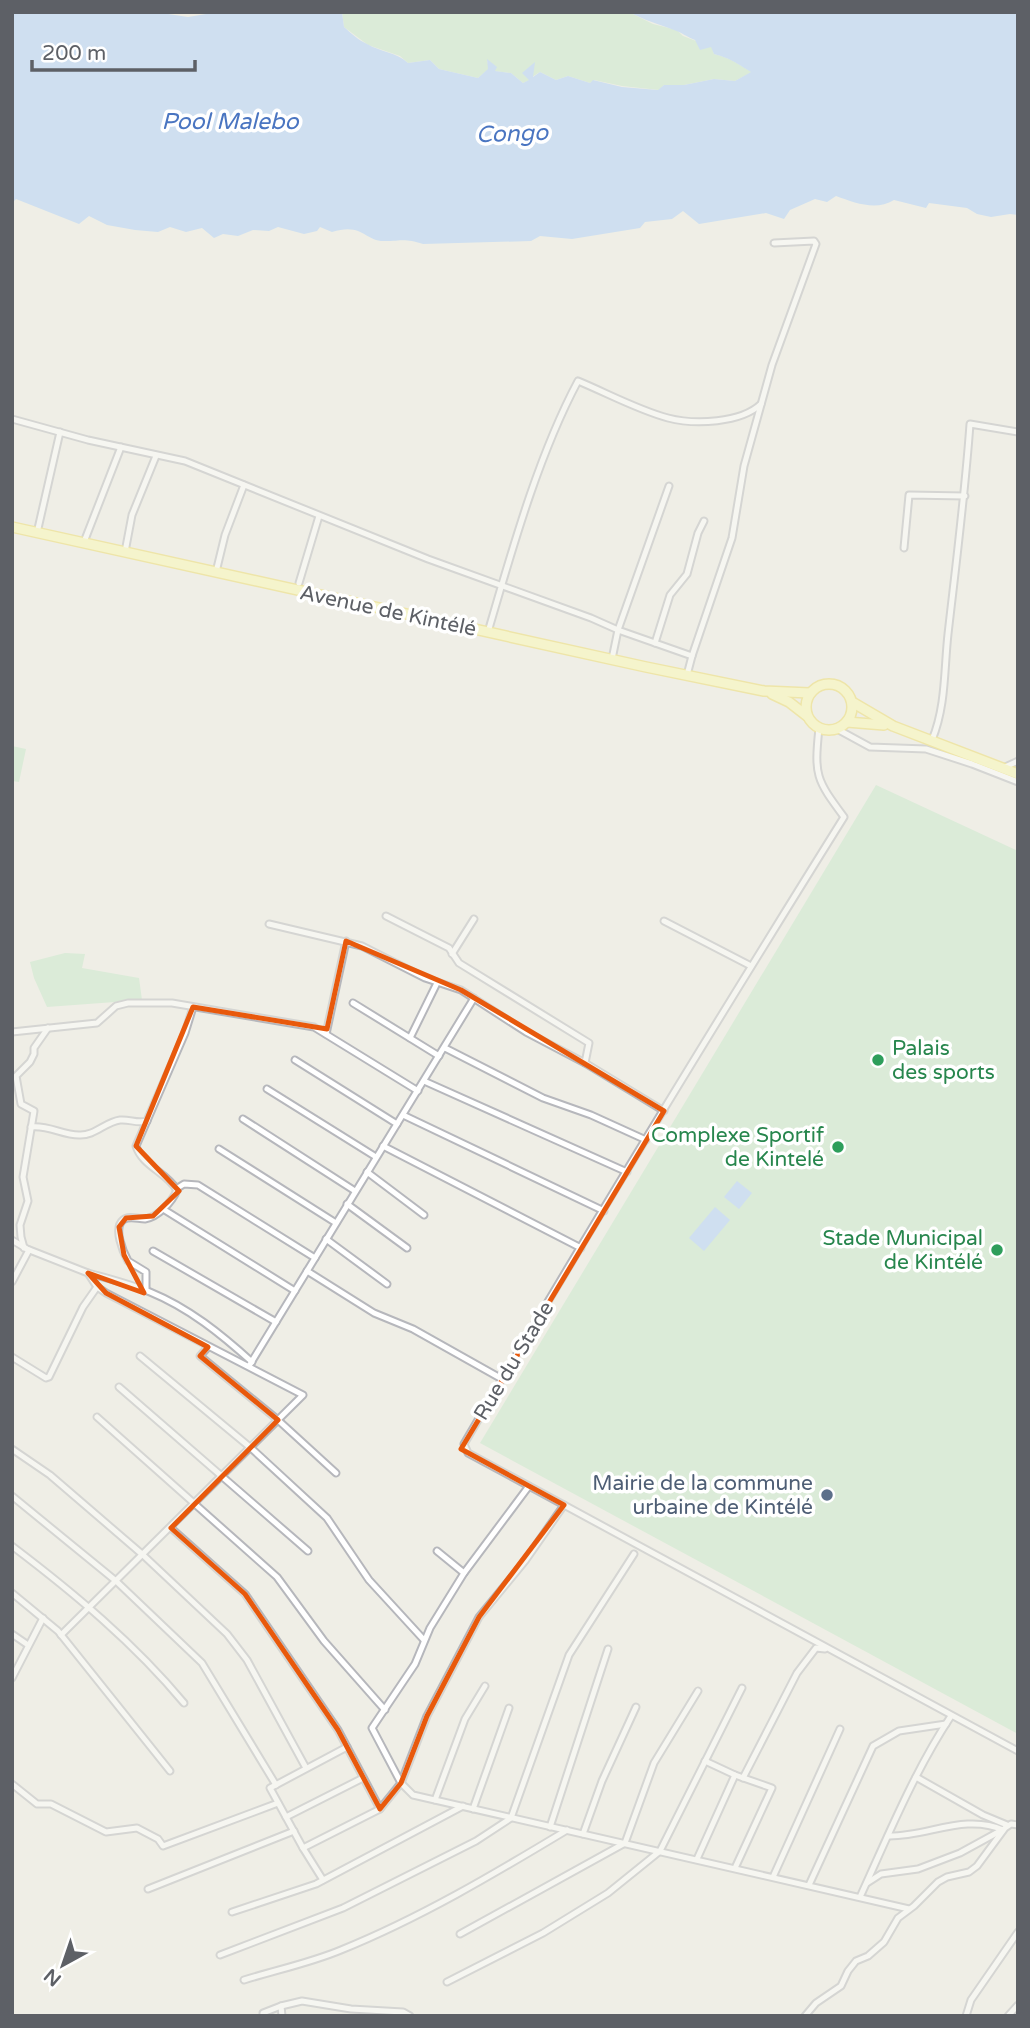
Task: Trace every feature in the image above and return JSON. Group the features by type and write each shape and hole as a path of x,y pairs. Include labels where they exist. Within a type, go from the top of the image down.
{"main road":[{"name":"Avenue de Kintélé","path":"12,527 764,691 810,693 825,684 834,684 842,687 852,702 893,726 1018,774"},
{"name":"Avenue de Kintélé","path":"764,691 789,702 819,728"},
{"path":"807,716 805,708 810,693"},
{"path":"819,728 828,731 847,722 852,702"},
{"name":"Avenue de Kintélé","path":"847,722 893,726"}],"street":[{"path":"687,675 732,538 744,466 781,337 816,244 808,240 774,243"},
{"path":"488,632 500,585 543,461 578,381 661,415 683,421 731,420 762,402"},
{"path":"12,419 185,461 319,516 591,618 618,631 692,656"},
{"path":"932,740 942,716 970,424 1018,432"},
{"path":"37,533 60,432"},
{"path":"83,543 121,447"},
{"path":"125,552 132,515 156,456"},
{"path":"216,573 225,535 244,485"},
{"path":"612,659 618,631 669,486"},
{"path":"904,548 909,495 965,496"},
{"path":"299,583 319,516"},
{"path":"655,643 670,594 687,574 704,521"},
{"name":"Rue du Stade","path":"819,728 815,760 817,774 822,787 844,817 502,1379 464,1448 468,1453 1018,1751"},
{"path":"837,729 870,747 926,749 1018,782"},
{"path":"1003,768 1018,761"},
{"path":"386,916 445,946 459,963 589,1043 585,1063"},
{"path":"452,954 474,919"},
{"path":"664,921 751,966"},
{"path":"269,924 346,941 437,983 461,990 664,1111"},
{"path":"326,1034 346,941"},
{"path":"410,1038 437,983"},
{"path":"251,1364 474,998"},
{"path":"12,1031 97,1023 116,1006 128,1003 172,1003 314,1027 418,1091"},
{"path":"353,1003 439,1056"},
{"path":"146,1290 146,1272 128,1261 119,1227 126,1218 146,1219 163,1209 175,1196 176,1189 169,1178 138,1154 136,1146 193,1007"},
{"path":"27,1249 20,1237 20,1225 28,1201 23,1184 34,1111 21,1104 16,1076 30,1062 34,1048 48,1028"},
{"path":"445,1048 543,1098 591,1115 646,1140"},
{"path":"295,1060 397,1124"},
{"path":"424,1081 627,1172"},
{"path":"267,1088 376,1157"},
{"path":"403,1115 604,1211"},
{"path":"243,1119 355,1191"},
{"path":"31,1127 44,1126 76,1135 88,1135 118,1120 132,1123 147,1121"},
{"path":"132,1123 139,1139"},
{"path":"383,1146 581,1248"},
{"path":"219,1149 336,1223"},
{"path":"367,1172 424,1215"},
{"path":"176,1189 184,1184 198,1185 315,1258"},
{"path":"347,1204 407,1248"},
{"path":"163,1209 295,1291"},
{"path":"326,1239 387,1284"},
{"path":"12,1240 27,1249 88,1273 146,1290 228,1339 251,1364"},
{"path":"12,1282 27,1249"},
{"path":"153,1251 276,1322"},
{"path":"307,1271 374,1313 413,1329 502,1379"},
{"path":"61,1635 303,1395 251,1364 208,1347 97,1287 88,1273"},
{"path":"12,1357 46,1378 49,1377 83,1307 97,1287"},
{"path":"208,1347 200,1356 336,1472"},
{"path":"140,1356 251,1448 327,1517 369,1580 424,1640"},
{"path":"119,1387 308,1551"},
{"path":"97,1417 277,1577 324,1641 385,1710"},
{"path":"12,1449 51,1475 143,1555 227,1634 247,1660 306,1768"},
{"path":"529,1486 464,1573 424,1640 415,1664 372,1728 401,1783 413,1795 909,1909"},
{"path":"12,1496 116,1581 202,1663 276,1785"},
{"path":"303,1847 380,1809 401,1783 427,1716 474,1626 525,1561 564,1505"},
{"path":"171,1528 245,1594 331,1719 380,1809"},
{"path":"12,1546 61,1583 154,1667 184,1703"},
{"path":"437,1551 464,1573"},
{"path":"220,1955 342,1908 476,1841 511,1818 569,1655 634,1554"},
{"path":"12,1593 61,1635 170,1771"},
{"path":"12,1678 43,1618"},
{"path":"12,1634 28,1645"},
{"path":"743,1778 797,1673 816,1648 828,1649"},
{"path":"550,1827 608,1649"},
{"path":"435,1800 465,1719 485,1686"},
{"path":"447,1982 542,1933 608,1893 660,1851 742,1688"},
{"path":"460,1934 625,1843 654,1763 698,1691"},
{"path":"583,1834 602,1781 636,1707"},
{"path":"473,1809 509,1708"},
{"path":"860,1898 916,1777 951,1716"},
{"path":"809,1885 873,1746 899,1731 946,1724"},
{"path":"774,1877 840,1729"},
{"path":"323,1880 271,1788 347,1747"},
{"path":"705,1761 772,1788 735,1868"},
{"path":"697,1859 735,1775"},
{"path":"916,1777 1004,1828"},
{"path":"286,1817 363,1778"},
{"path":"12,1784 37,1804 51,1804 106,1832 137,1828 158,1839 163,1846 278,1803"},
{"path":"232,1912 323,1880 463,1807"},
{"path":"888,1836 904,1837 956,1824 1004,1828"},
{"path":"867,1883 881,1874 918,1869 960,1853 1004,1828 1018,1825"},
{"path":"805,2016 816,2003 836,1991 844,1982 851,1966 876,1950 898,1918 938,1882 969,1872 977,1866 1004,1828"},
{"path":"244,1980 338,1951 379,1933 496,1873 567,1830"},
{"path":"148,1889 294,1831"},
{"path":"966,2016 971,2000 1018,1932"},
{"path":"263,2016 263,2013 281,2006 302,2001 351,2009 403,2012 410,2016"},
{"path":"1008,2016 1018,2005"},
{"path":"281,2006 282,2016"}],"highlighted area":[{"path":"346,941 461,990 664,1111 461,1449 564,1505 479,1617 427,1716 401,1783 380,1809 338,1730 245,1594 171,1528 278,1420 200,1356 208,1347 106,1293 88,1273 144,1293 124,1255 119,1227 126,1218 153,1216 179,1191 136,1146 193,1007 327,1029"}],"green space":[{"path":"342,12 629,12 712,47 714,54 752,72 735,81 714,79 684,85 664,85 659,90 594,80 590,83 568,76 556,80 540,72 532,77 534,63 530,80 523,83 511,73 494,71 487,60 489,69 478,78 439,69 430,60 408,63 400,56 368,45 344,27"},
{"path":"12,746 26,749 19,782 12,781"},
{"name":"Complexe Sportif de Kintelé","path":"876,785 1018,851 1018,1734 480,1443"},
{"path":"65,953 85,954 82,968 139,978 142,1000 47,1007 30,962"}],"water":[{"name":"Pool Malebo","path":"12,12 155,12 188,17 218,12 342,12 344,27 355,36 408,63 430,60 439,69 478,78 488,69 487,59 497,67 495,71 511,73 523,83 529,80 522,73 535,62 533,77 540,72 556,80 568,76 590,83 593,80 622,87 658,90 664,85 684,85 714,79 735,81 751,72 714,54 711,47 700,50 695,40 629,12 1018,12 1018,215 991,217 977,214 967,208 929,203 926,208 894,200 880,205 865,205 836,196 827,202 815,199 790,210 784,219 766,213 699,224 683,211 672,219 645,222 640,228 572,239 540,236 531,241 423,244 408,240 378,240 351,229 332,232 320,227 317,231 304,234 278,227 269,231 253,230 238,236 223,234 214,238 202,228 186,232 170,227 158,232 135,230 107,225 89,216 79,224 16,199 12,203"},
{"path":"737,1181 752,1193 739,1209 724,1197"},
{"path":"715,1207 730,1220 704,1251 689,1238"}],"place":[{"name":"Palais des sports","path":"878,1060"},
{"name":"Complexe Sportif de Kintelé","path":"838,1147"},
{"name":"Stade Municipal de Kintélé","path":"997,1250"},
{"name":"Mairie de la commune urbaine de Kintélé","path":"827,1495"}],"water label":[{"name":"Congo","path":"512,134"}]}
